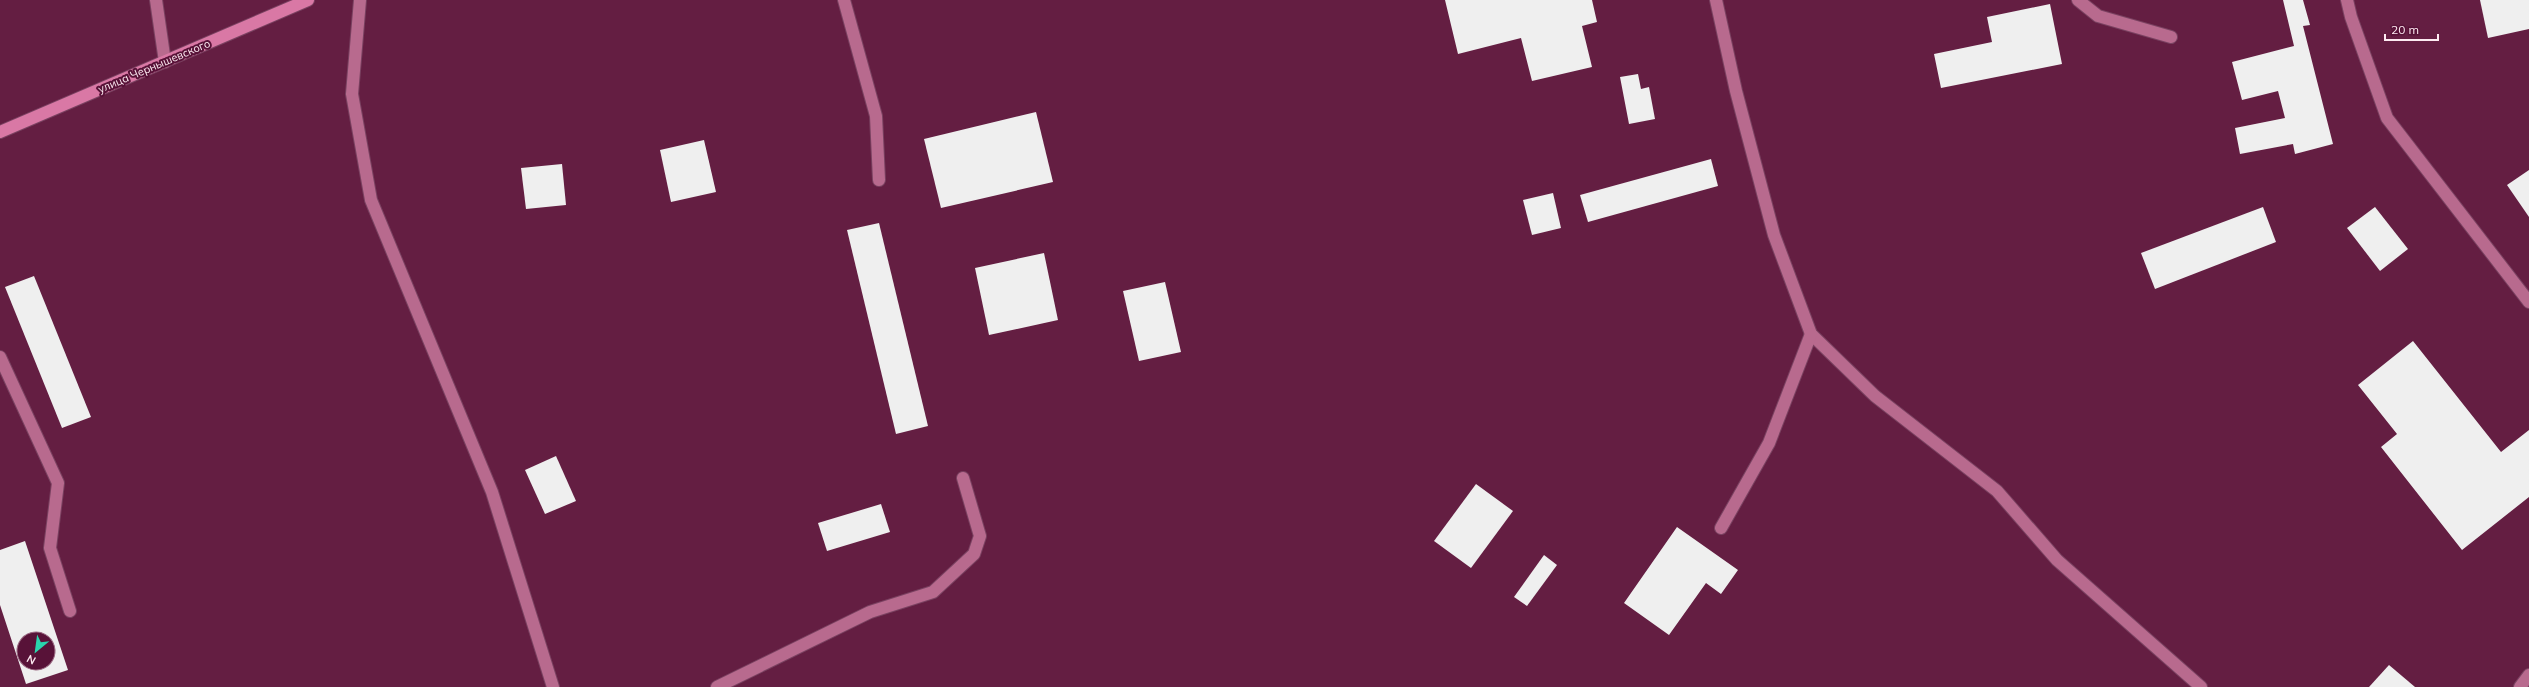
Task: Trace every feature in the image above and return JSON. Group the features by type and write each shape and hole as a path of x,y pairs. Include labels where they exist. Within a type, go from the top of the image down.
{"main road":[{"name":"улица Чернышевского","path":"0,132 308,0"}],"street":[{"path":"156,0 165,62"},
{"path":"360,0 352,94 371,200 492,492 553,687"},
{"path":"844,0 876,116 879,180"},
{"path":"1716,0 1736,91 1774,235 1811,334 1876,396 1997,491 2057,560 2201,687"},
{"path":"2078,0 2098,16 2171,37"},
{"path":"2347,0 2351,17 2388,118 2529,302"},
{"path":"1721,528 1769,443 1811,334"},
{"path":"0,356 58,483 50,548 70,611"},
{"path":"717,687 870,612 934,592 974,554 980,536 963,478"},
{"path":"2520,687 2529,675"}],"building":[{"path":"1445,0 1592,0 1597,22 1582,26 1592,67 1532,81 1521,38 1458,54"},
{"path":"2283,0 2303,0 2310,25 2303,26 2333,144 2295,154 2293,144 2240,154 2235,128 2285,118 2278,91 2242,100 2232,62 2294,46"},
{"path":"2480,0 2529,0 2529,29 2488,38"},
{"path":"2050,4 2062,64 1941,88 1934,54 1992,42 1987,17"},
{"path":"1638,74 1641,89 1649,87 1655,119 1629,124 1620,77"},
{"path":"1036,112 1053,182 941,208 924,139"},
{"path":"704,140 716,192 671,202 660,150"},
{"path":"1711,159 1718,186 1588,222 1580,195"},
{"path":"562,164 566,205 526,209 521,168"},
{"path":"2529,170 2529,217 2507,185"},
{"path":"1553,193 1561,228 1532,235 1523,200"},
{"path":"2263,207 2276,242 2155,289 2141,253"},
{"path":"2375,207 2408,249 2380,271 2347,228"},
{"path":"879,223 928,426 896,434 847,230"},
{"path":"1044,253 1058,320 989,335 975,268"},
{"path":"34,276 91,417 62,428 5,287"},
{"path":"1165,282 1181,352 1139,361 1123,291"},
{"path":"2413,341 2501,452 2529,430 2529,497 2462,550 2381,447 2397,434 2358,385"},
{"path":"556,456 576,501 545,514 525,470"},
{"path":"1476,484 1513,511 1471,568 1434,541"},
{"path":"881,504 890,532 827,551 818,523"},
{"path":"1677,527 1738,570 1721,594 1706,583 1669,635 1624,603"},
{"path":"25,541 55,631 16,631 16,654 0,605 0,550"},
{"path":"1544,555 1557,565 1527,606 1514,597"},
{"path":"56,634 68,670 26,684 22,671 56,671"},
{"path":"2389,665 2415,687 2369,687"}]}
